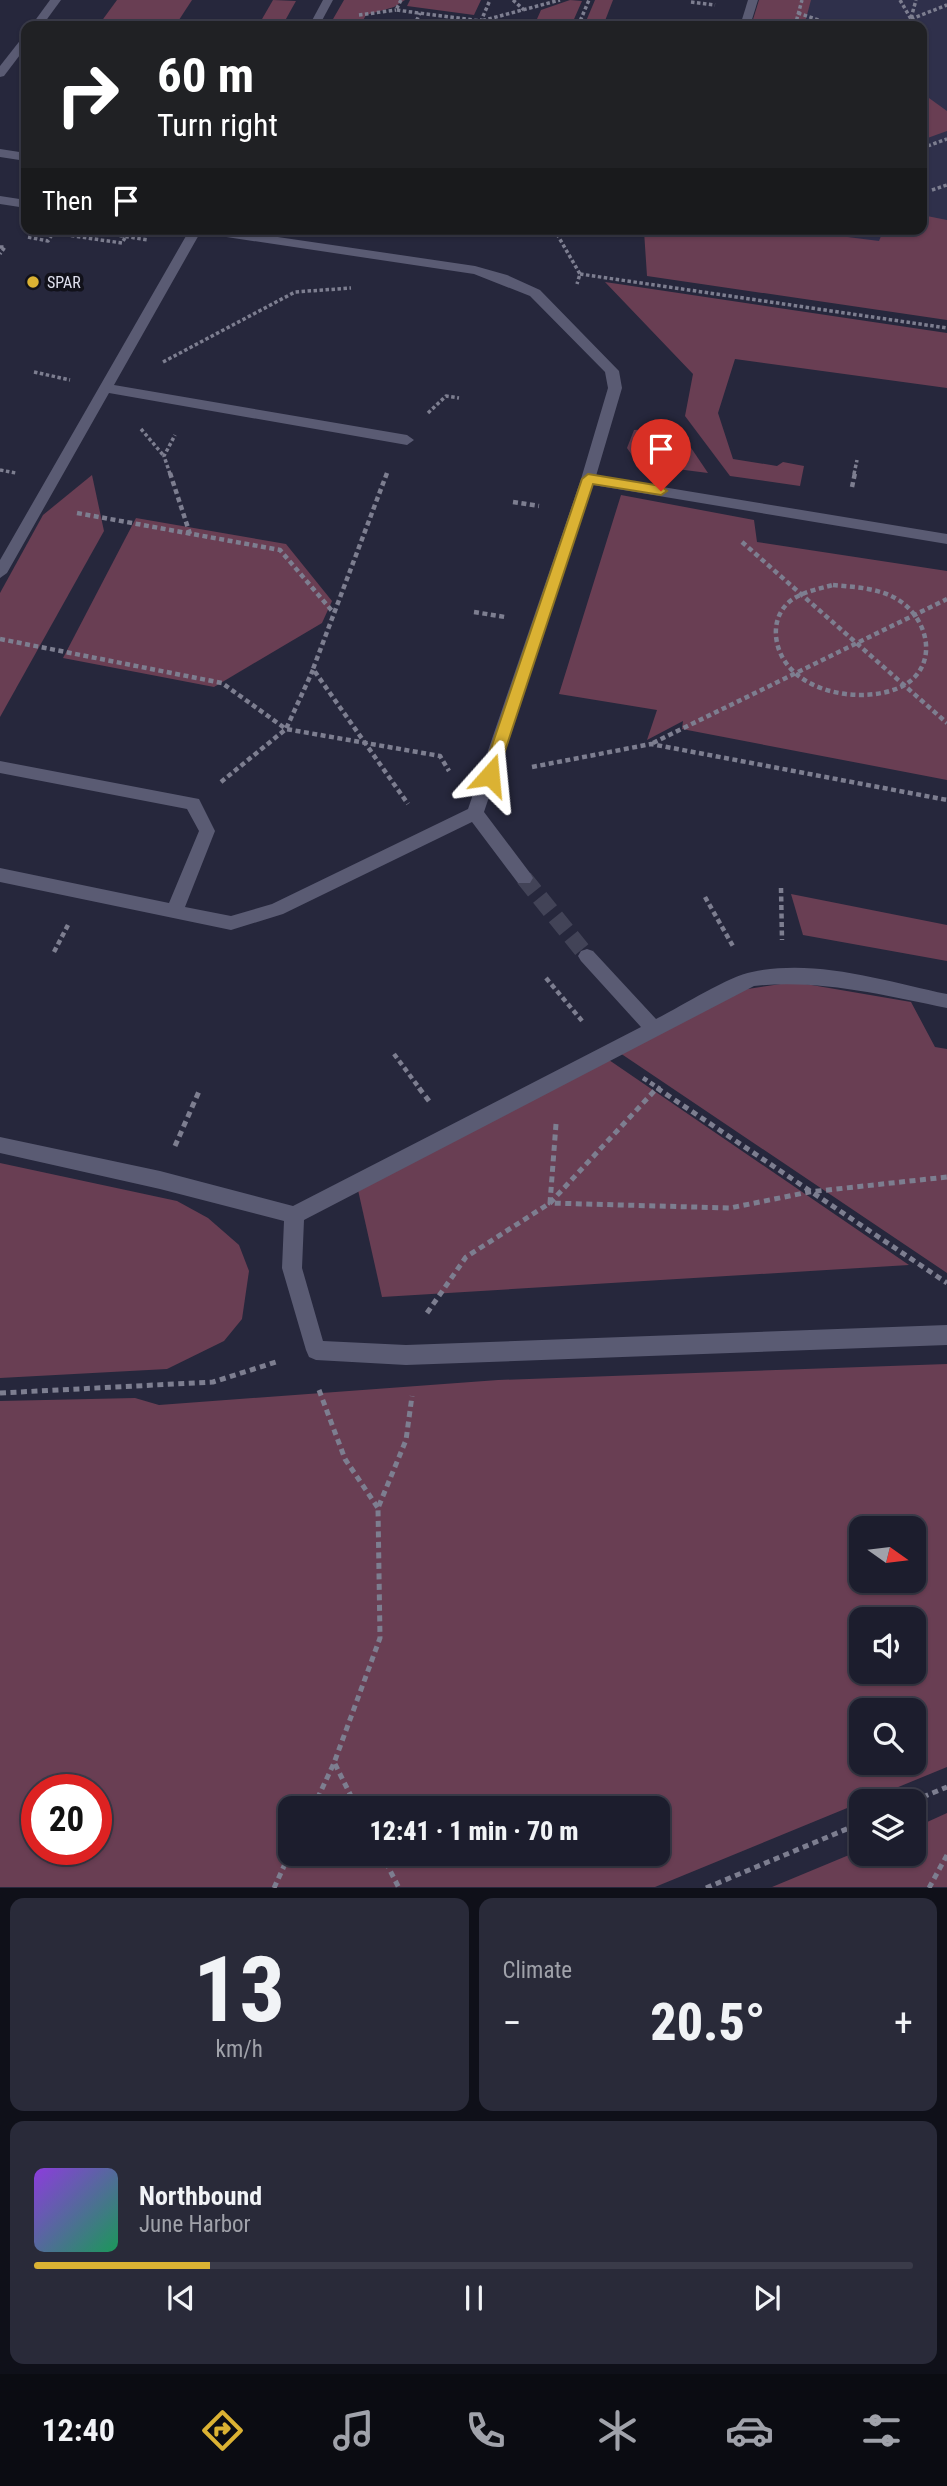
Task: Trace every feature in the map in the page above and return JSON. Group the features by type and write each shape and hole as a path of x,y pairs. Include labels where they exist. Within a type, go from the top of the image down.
{"street":[{"path":"40,21 56,0"},
{"path":"317,21 328,0"},
{"path":"747,21 753,0"},
{"path":"0,74 21,46"},
{"path":"12,58 21,60"},
{"path":"0,153 21,154"},
{"path":"0,200 21,203"},
{"path":"0,573 193,235"},
{"path":"0,875 231,923 277,909 475,813 490,775 588,479 615,388 612,371 535,293 502,278 475,271 237,235"},
{"path":"106,388 407,440"},
{"path":"588,479 947,539"},
{"path":"0,767 193,804 207,831 175,911"},
{"path":"475,813 524,878"},
{"path":"587,956 653,1028"},
{"path":"0,1145 160,1180 294,1215 751,979 782,974 828,977 947,1001"},
{"path":"294,1215 292,1268 316,1350 406,1355 947,1335"}],"path":[{"path":"401,0 396,10 481,21 560,0"},
{"path":"481,21 490,0"},
{"path":"513,0 524,10"},
{"path":"580,21 589,0"},
{"path":"797,21 802,0"},
{"path":"900,0 911,19"},
{"path":"911,19 916,0"},
{"path":"911,19 947,5"},
{"path":"416,21 420,13"},
{"path":"799,13 822,21"},
{"path":"927,146 947,139"},
{"path":"932,190 947,185"},
{"path":"19,236 48,240 52,235"},
{"path":"67,235 122,243 127,236"},
{"path":"120,235 187,246"},
{"path":"0,247 5,247 0,254"},
{"path":"106,388 152,368 295,292 353,288 375,276 388,257"},
{"path":"580,274 947,328"},
{"path":"190,534 164,456 192,403"},
{"path":"193,804 286,729 313,669 387,471"},
{"path":"733,503 727,529 947,723"},
{"path":"38,506 280,550 333,613"},
{"path":"833,585 870,588 898,600 915,614 929,641 924,668 905,685 880,695 845,695 808,682 795,674 778,652 775,626 785,606 802,594 833,585"},
{"path":"490,775 651,744 947,598"},
{"path":"0,639 222,683 286,729 440,756 475,813"},
{"path":"313,669 431,835"},
{"path":"651,744 947,800"},
{"path":"780,888 782,974"},
{"path":"705,897 751,979"},
{"path":"546,978 608,1052 809,1192 947,1283"},
{"path":"394,1055 454,1132"},
{"path":"550,1203 559,1078"},
{"path":"319,1796 334,1763 380,1638 378,1508 406,1440 414,1387 406,1355 421,1321 466,1257 550,1203 657,1088"},
{"path":"160,1180 200,1089"},
{"path":"550,1203 730,1208 809,1192 947,1177"},
{"path":"0,1393 213,1381 316,1350 319,1395 345,1459 378,1508"},
{"path":"334,1763 351,1796"},
{"path":"926,1796 947,1787"},
{"path":"706,1888 849,1828"},
{"path":"929,1888 947,1856"},
{"path":"274,1888 284,1866"},
{"path":"388,1866 399,1888"}],"shaded area":[{"path":"117,0 192,0 178,21 102,21"},
{"path":"273,0 296,1 285,21 261,21"},
{"path":"344,0 405,0 394,7 366,15 363,21 332,21"},
{"path":"410,0 481,0 474,15 407,6"},
{"path":"570,0 582,1 573,21 528,21 537,19 541,10"},
{"path":"595,0 613,0 605,21 586,21"},
{"path":"759,0 811,0 805,21 753,21"},
{"path":"797,0 947,0 947,276 638,235 927,235 927,21 791,21"},
{"path":"927,97 947,111 947,131 927,138"},
{"path":"927,216 947,220 947,320 647,276 644,235 832,235 879,241 882,235 927,235"},
{"path":"605,282 947,333 947,388 735,359 718,413 733,459 777,466 783,462 804,466 800,486 730,476 685,416 693,374"},
{"path":"677,427 708,473 638,464 627,448 634,430"},
{"path":"92,475 104,531 0,717 0,593 43,515"},
{"path":"621,495 754,520 757,542 947,571 947,780 682,729 683,721 647,740 657,710 559,694"},
{"path":"136,518 286,544 332,601 322,623 214,687 63,658"},
{"path":"791,894 947,925 947,961 803,935"},
{"path":"794,982 911,1002 935,1047 947,1049 947,1273 620,1053 741,990"},
{"path":"609,1060 909,1265 382,1297 358,1190"},
{"path":"0,1163 177,1201 208,1218 239,1245 249,1271 242,1319 224,1341 167,1369 0,1378"},
{"path":"947,1364 947,1767 893,1789 849,1789 849,1807 655,1887 0,1887 0,1401 135,1398 159,1405 498,1380"},
{"path":"947,1813 947,1887 772,1887 849,1855 849,1866 926,1866 926,1823"}],"tunnel":[{"path":"524,878 587,956"}],"place":[{"name":"SPAR","path":"33,282"}],"route":[{"path":"490,775 588,479 661,491"}]}
